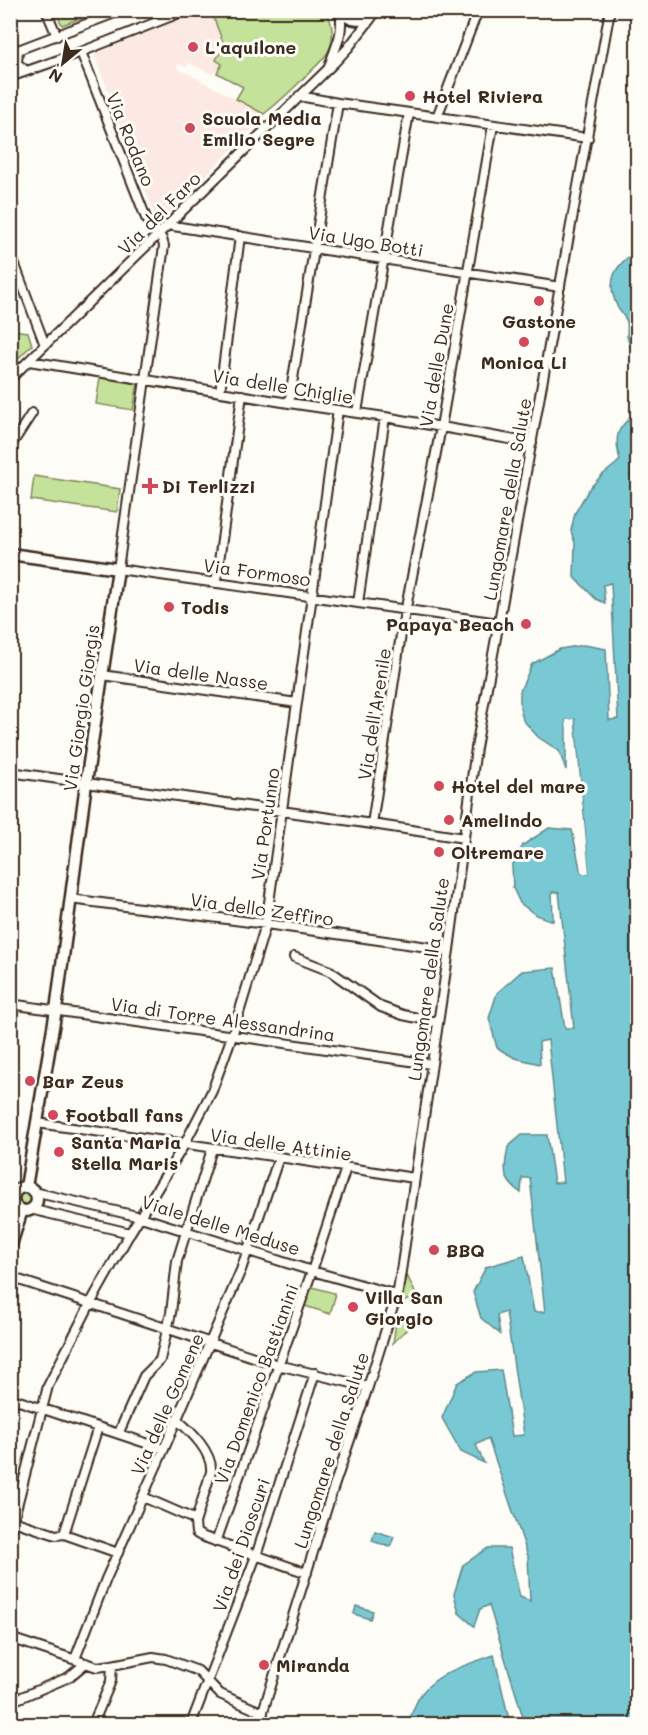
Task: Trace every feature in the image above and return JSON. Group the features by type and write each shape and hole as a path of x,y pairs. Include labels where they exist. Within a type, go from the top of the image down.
{"street":[{"path":"46,10 57,36"},
{"path":"26,71 17,63 14,52 123,10"},
{"path":"10,77 187,10"},
{"path":"340,10 343,15 360,22 374,14"},
{"path":"328,68 340,38 340,10"},
{"path":"437,117 478,10"},
{"name":"Lungomare della Salute","path":"259,1725 397,1295 476,748 610,10"},
{"name":"Via del Faro","path":"10,379 348,48 374,14"},
{"name":"Via Rodano","path":"81,52 146,218 158,234"},
{"path":"299,96 588,138"},
{"path":"289,403 338,103"},
{"path":"357,412 409,113"},
{"name":"Via delle Dune","path":"405,609 441,427 493,125"},
{"name":"Via Ugo Botti","path":"167,225 560,287"},
{"name":"Via Giorgio Giorgis","path":"22,1188 37,1123 56,1010 86,783 164,248 158,234"},
{"path":"220,392 240,236"},
{"path":"10,252 45,345"},
{"name":"Via delle Chiglie","path":"30,361 357,412 532,443"},
{"path":"216,583 242,395"},
{"name":"Via Portunno","path":"10,1533 48,1386 90,1304 184,1144 214,1087 266,924 338,410"},
{"path":"10,447 32,413"},
{"path":"358,603 385,417"},
{"name":"Via Formoso","path":"10,554 499,623"},
{"name":"Via dell'Arenile","path":"372,824 405,609"},
{"name":"Via delle Nasse","path":"102,675 297,703"},
{"path":"10,772 464,838"},
{"name":"Via dello Zeffiro","path":"70,898 448,950"},
{"path":"294,957 330,971 381,1007 403,1015 437,1022"},
{"name":"Via di Torre Alessandrina","path":"10,1004 431,1064"},
{"name":"Via delle Attinie","path":"37,1123 414,1178"},
{"path":"120,1430 144,1376 160,1360 172,1304 175,1270 212,1149"},
{"name":"Via delle Gomene","path":"75,1659 106,1579 177,1420 248,1251 279,1157"},
{"name":"Via Domenico Bastianini","path":"216,1542 346,1168"},
{"path":"10,1248 19,1207 14,1194 22,1188 36,1200 35,1204 19,1207"},
{"name":"Viale delle Meduse","path":"22,1188 141,1217 312,1271 397,1295"},
{"name":"Viale delle Meduse","path":"19,1207 130,1233"},
{"path":"10,1277 278,1365 368,1387"},
{"name":"Via dei Dioscuri","path":"191,1725 256,1556 315,1373"},
{"path":"10,1398 164,1449"},
{"path":"177,1420 193,1434 211,1464 211,1472 196,1520 195,1529 198,1534 306,1573"},
{"path":"64,1534 98,1427"},
{"path":"143,1497 196,1520"},
{"path":"12,1521 56,1535 64,1534 118,1553"},
{"path":"10,1638 97,1667 160,1657 195,1670 223,1696 263,1713"},
{"path":"10,1702 72,1675 87,1663"},
{"path":"93,1725 111,1682 112,1665"}],"shaded area":[{"path":"206,11 211,11 243,87 214,71 212,74 189,63 186,67 179,64 177,68 266,115 170,211 165,215 156,214 94,54 192,14 194,18"}],"green space":[{"path":"55,11 101,11 62,25"},
{"path":"211,11 325,11 332,27 331,45 320,62 264,114 236,99 243,87 217,73 222,64 216,60 224,45"},
{"path":"11,330 28,332 32,345 11,365"},
{"path":"100,377 138,383 133,410 96,404"},
{"path":"34,476 120,489 117,512 31,500"},
{"path":"25,1191 33,1199 25,1207 17,1199"},
{"path":"407,1275 418,1299 413,1302 409,1299 402,1302"},
{"path":"309,1286 334,1293 330,1314 302,1305"},
{"path":"397,1316 403,1321 409,1321 411,1325 393,1343"}],"water":[{"path":"637,251 638,301 635,305 637,357 628,342 627,322 617,306 612,288 618,267"},
{"path":"637,414 637,450 633,450 630,454 633,522 638,555 637,1724 525,1724 489,1605 480,1609 474,1626 459,1613 454,1594 463,1565 488,1548 509,1548 520,1597 530,1601 528,1556 488,1438 476,1445 484,1463 461,1452 442,1418 457,1383 476,1372 501,1370 512,1436 524,1435 506,1312 497,1315 500,1334 481,1318 473,1292 486,1267 524,1256 534,1312 545,1312 530,1178 522,1178 521,1193 510,1183 505,1173 508,1147 522,1135 547,1135 554,1183 563,1182 548,1040 539,1042 540,1064 515,1058 497,1048 489,1018 497,993 522,971 555,968 565,1028 574,1028 559,892 552,892 553,921 536,915 520,903 513,888 512,866 523,845 549,828 572,830 581,873 589,873 575,719 566,720 566,770 559,751 538,737 523,720 520,691 532,664 560,649 584,645 606,649 609,720 618,719 611,583 603,585 605,603 596,599 574,577 575,543 571,531 575,513 589,489 620,460 617,445 618,433 630,418"},
{"path":"375,1531 394,1537 390,1547 372,1541"},
{"path":"356,1606 373,1611 370,1619 354,1614"},
{"path":"494,1655 510,1724 408,1724 417,1700 436,1679"}],"pier":[{"path":"574,719 589,873 581,873 579,846 584,870 586,870 572,722 569,723 569,751 566,720"}],"place":[{"name":"L'aquilone","path":"193,47"},
{"name":"Hotel Riviera","path":"410,96"},
{"name":"Scuola Media Emilio Segre","path":"190,128"},
{"name":"Gastone","path":"539,301"},
{"name":"Monica Li","path":"524,342"},
{"name":"Di Terlizzi","path":"150,486"},
{"name":"Todis","path":"169,607"},
{"name":"Papaya Beach","path":"526,624"},
{"name":"Hotel del mare","path":"439,786"},
{"name":"Amelindo","path":"449,820"},
{"name":"Oltremare","path":"439,852"},
{"name":"Bar Zeus","path":"30,1081"},
{"name":"Football fans","path":"53,1115"},
{"name":"Santa Maria Stella Maris","path":"59,1152"},
{"name":"BBQ","path":"434,1250"},
{"name":"Villa San Giorgio","path":"353,1307"},
{"name":"Miranda","path":"264,1665"}]}
